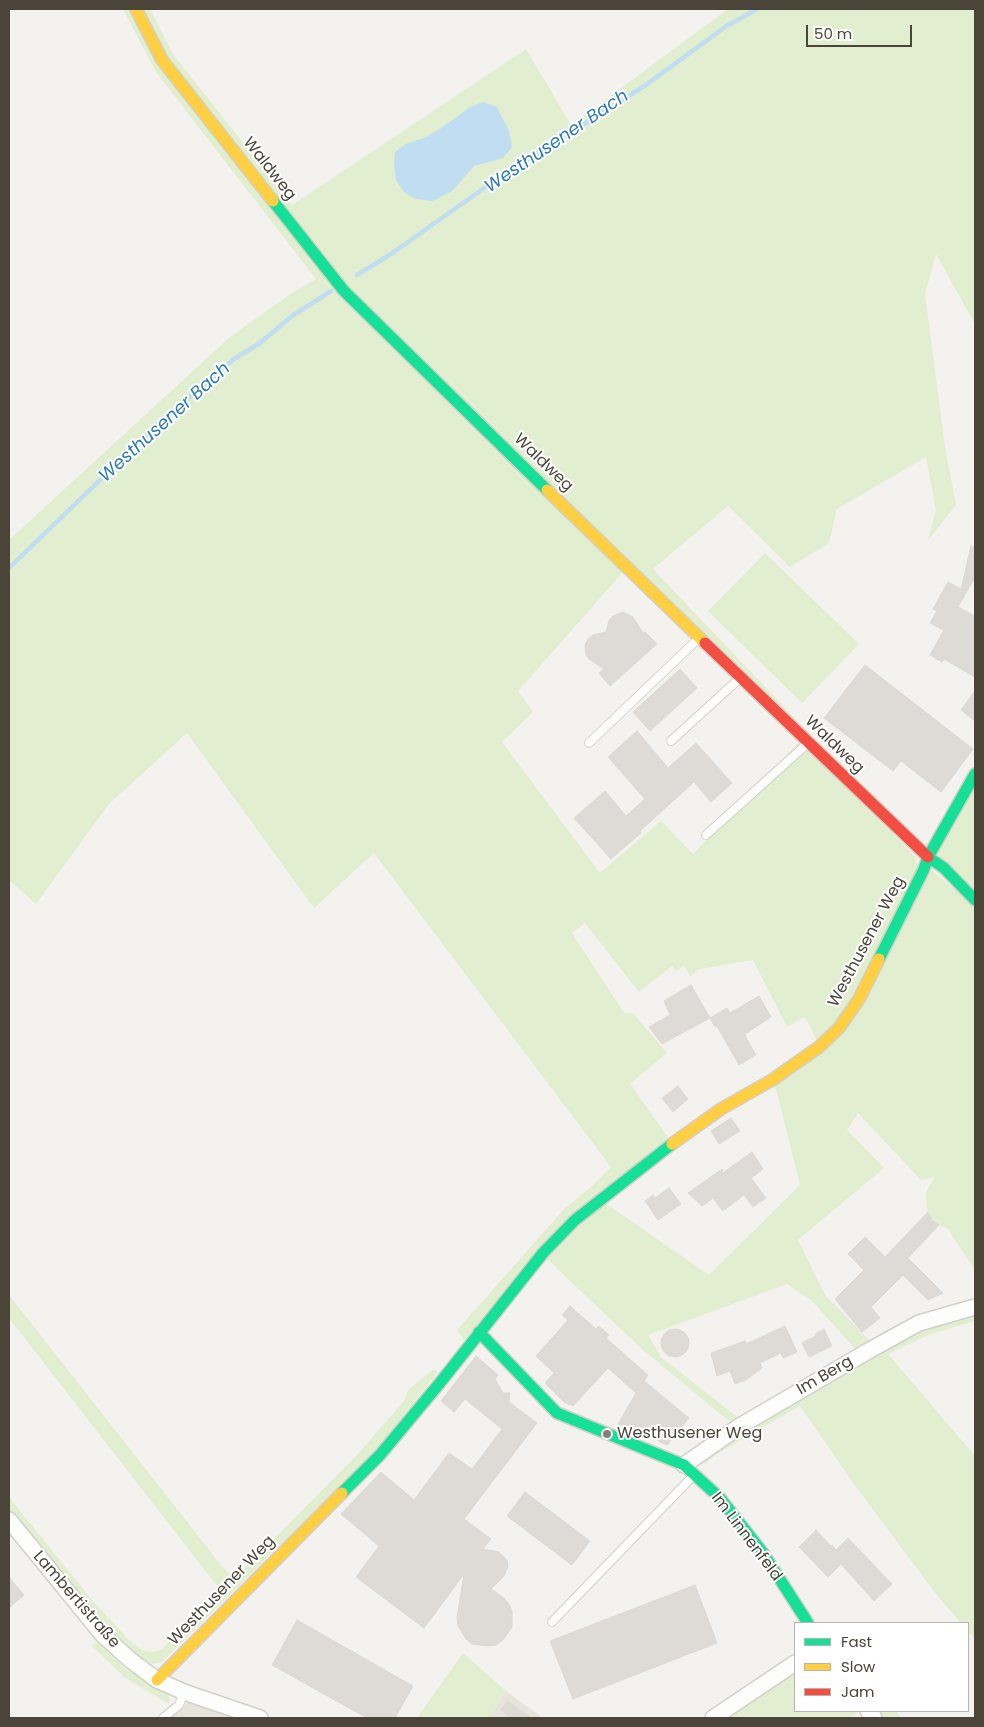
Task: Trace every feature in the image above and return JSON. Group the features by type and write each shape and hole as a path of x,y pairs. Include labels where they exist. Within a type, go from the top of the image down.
{"street":[{"name":"Waldweg","path":"136,9 162,60 344,291 808,743 928,857 944,868 975,900"},
{"name":"Westhusener Weg","path":"158,1680 380,1456 543,1253 575,1220 672,1143 721,1109 788,1069 820,1047 839,1028 859,999 924,869 928,857 975,774"},
{"name":"Im Berg","path":"689,1469 740,1426 870,1350 919,1323 975,1307"},
{"name":"Im Linnenfeld","path":"479,1332 557,1413 689,1469 720,1498 763,1553 807,1622"},
{"name":"Lambertistraße","path":"9,1520 102,1634 129,1659 158,1680 184,1692 260,1718"},
{"path":"713,1718 794,1664"}],"lane":[{"path":"589,744 700,637"},
{"path":"671,742 742,677"},
{"path":"706,835 808,743"},
{"path":"552,1622 689,1469"},
{"path":"162,1718 179,1705 184,1692"}],"shaded area":[{"path":"506,1691 543,1718 489,1718"},
{"path":"189,1702 239,1718 170,1718"}],"green space":[{"path":"123,9 133,9 324,275 623,572 518,691 533,712 502,742 600,873 661,821 693,854 800,741 915,856 918,867 855,997 818,1043 805,1017 787,1027 753,960 700,969 690,976 684,966 676,971 672,966 639,992 585,923 572,933 624,1013 633,1013 667,1053 630,1084 670,1140 464,1340 457,1330 565,1208 590,1188 611,1167 374,853 314,908 187,733 109,804 36,904 9,880 9,540 230,337 292,293 316,279 156,72"},
{"path":"141,9 150,9 173,54 292,205 526,49 571,125 728,9 975,9 975,324 936,254 925,294 945,447 956,505 928,540 936,510 926,457 837,509 829,543 790,567 728,506 653,569 806,730 349,292 167,59"},
{"path":"765,553 859,644 802,703 708,611"},
{"path":"975,784 975,895 940,860 938,848"},
{"path":"930,869 975,906 975,1270 948,1229 939,1225 931,1218 927,1208 926,1197 927,1190 935,1177 921,1180 858,1113 847,1130 884,1168 798,1240 825,1295 872,1343 858,1352 811,1300 787,1284 648,1335 661,1357 741,1420 734,1425 644,1351 547,1259 605,1203 709,1275 800,1185 775,1085 822,1051"},
{"path":"9,1295 234,1579 357,1455 404,1401 408,1390 434,1369 437,1373 375,1451 162,1662 152,1664 142,1660 126,1647 87,1605 9,1510 9,1497 92,1600 130,1641 142,1650 154,1652 162,1649 221,1591 9,1318"},
{"path":"975,1311 975,1321 928,1335 888,1354 975,1456 975,1639 969,1632 969,1622 960,1622 936,1594 854,1484 800,1406 717,1454 703,1465 706,1457 713,1450 919,1328"},
{"path":"99,1640 125,1669 166,1691 170,1699 169,1704 124,1677 92,1646"},
{"path":"463,1653 506,1691 489,1718 417,1718"},
{"path":"794,1671 794,1712 858,1712 849,1718 725,1718"},
{"path":"877,1712 897,1712 901,1718 882,1718"}],"water":[{"path":"483,102 497,107 509,131 512,147 503,158 474,166 452,191 433,201 416,199 404,192 396,180 395,152 406,144 424,138 440,129 470,107"}],"building":[{"path":"971,546 975,547 975,577 958,607 975,616 975,677 944,659 942,662 930,655 944,630 930,623 937,611 933,609 948,582 961,589"},
{"path":"623,612 633,617 643,633 645,632 657,644 610,686 599,673 604,669 586,655 585,645 593,635 606,632 609,620"},
{"path":"865,665 973,749 941,792 901,761 893,771 824,718"},
{"path":"680,669 697,688 650,731 633,712"},
{"path":"975,691 975,721 961,710"},
{"path":"637,731 668,768 696,743 732,783 711,802 694,782 611,859 574,818 605,791 626,816 645,799 608,757"},
{"path":"691,985 710,1018 662,1044 649,1027 670,1015 664,1001"},
{"path":"759,996 771,1017 745,1034 756,1055 739,1065 717,1026 715,1027 710,1018 727,1008 730,1013"},
{"path":"678,1086 688,1099 673,1112 662,1098"},
{"path":"731,1118 740,1131 719,1144 711,1131"},
{"path":"752,1152 763,1169 751,1178 766,1198 753,1207 744,1195 723,1211 713,1198 702,1206 688,1193 722,1169 723,1173"},
{"path":"669,1188 681,1204 658,1220 645,1201 653,1195 655,1198"},
{"path":"928,1212 932,1220 939,1225 908,1258 943,1293 928,1300 903,1275 871,1307 880,1318 862,1332 835,1299 864,1270 848,1254 865,1237 885,1257"},
{"path":"570,1306 596,1329 599,1326 609,1335 606,1338 648,1375 644,1381 689,1418 667,1445 660,1442 643,1428 640,1433 618,1424 636,1393 608,1368 573,1406 564,1402 545,1383 554,1373 536,1356 568,1320 562,1315"},
{"path":"785,1326 797,1352 783,1358 781,1353 760,1363 762,1368 746,1380 735,1384 730,1371 717,1376 711,1353 745,1341 746,1344"},
{"path":"675,1329 685,1333 689,1343 685,1353 675,1357 665,1353 661,1343 665,1333"},
{"path":"824,1329 832,1346 809,1357 802,1343 816,1336 815,1334"},
{"path":"476,1356 498,1375 495,1379 503,1393 510,1393 509,1402 537,1423 464,1519 491,1539 483,1549 499,1552 507,1560 508,1566 504,1576 491,1589 509,1604 512,1611 512,1627 503,1640 496,1645 488,1646 472,1644 466,1639 458,1626 457,1618 464,1574 424,1628 356,1577 379,1546 341,1514 381,1472 414,1500 449,1453 472,1469 502,1429 465,1399 454,1412 441,1401"},
{"path":"525,1492 590,1541 572,1565 507,1516"},
{"path":"816,1530 836,1550 848,1538 892,1584 874,1601 841,1564 828,1577 799,1547"},
{"path":"9,1577 24,1595 9,1608"},
{"path":"695,1585 717,1643 573,1699 550,1641"},
{"path":"297,1620 413,1686 395,1718 367,1718 272,1665"},
{"path":"508,1701 531,1718 512,1718 501,1710"}],"waterway":[{"name":"Westhusener Bach","path":"357,275 391,254 497,179 646,85 725,27 757,9"},
{"name":"Westhusener Bach","path":"9,568 158,424 234,359 260,343 292,316 331,291"}],"traffic: fast":[{"path":"273,201 344,291 547,490"},
{"path":"879,959 924,869 928,857 975,774"},
{"path":"928,857 944,868 975,900"},
{"path":"342,1493 380,1455 543,1253 575,1220 672,1144"},
{"path":"479,1332 557,1413 684,1465 720,1498 763,1553 807,1622"}],"traffic: slow":[{"path":"136,9 162,60 273,201"},
{"path":"547,490 705,643"},
{"path":"672,1144 721,1109 772,1080 819,1047 839,1028 859,999 879,959"},
{"path":"157,1680 342,1493"}],"traffic: jam":[{"path":"705,643 928,857"}],"place":[{"name":"Westhusener Weg","path":"607,1434"}]}
